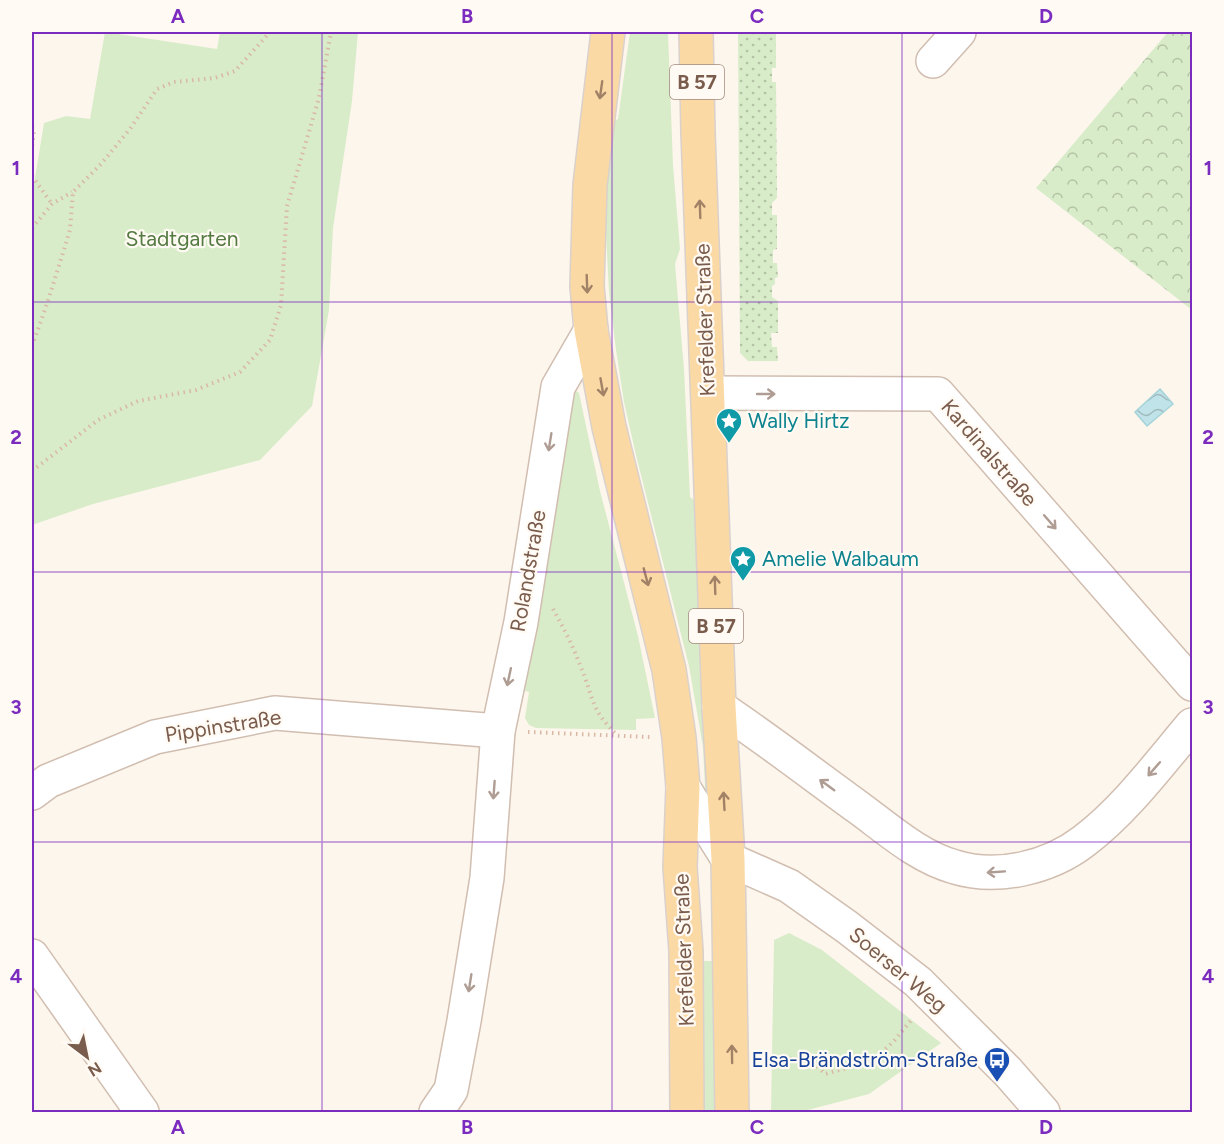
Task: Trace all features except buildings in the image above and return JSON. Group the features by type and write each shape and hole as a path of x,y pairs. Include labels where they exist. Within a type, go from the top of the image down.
{"main road":[{"name":"B 57","path":"591,330 587,286 590,185 608,32"},
{"name":"Krefelder Straße","path":"696,32 719,707 728,859 732,1113"},
{"name":"Krefelder Straße","path":"591,330 609,426 669,670 679,738 683,787 680,867 687,962 687,1113"}],"street":[{"path":"933,61 959,32"},
{"name":"Rolandstraße","path":"436,1113 451,1090 488,878 498,731 527,582 558,387 591,330"},
{"name":"Kardinalstraße","path":"708,393 938,394 1192,684"},
{"path":"719,707 914,848 956,868 985,873 1016,870 1051,860 1082,843 1107,823 1192,725"},
{"name":"Pippinstraße","path":"32,793 48,780 155,737 275,713 498,731"},
{"name":"Krefelder Straße","path":"683,787 728,859"},
{"name":"Soerser Weg","path":"728,859 789,886 918,982 1001,1065 1043,1113"},
{"path":"32,956 142,1113"}],"path":[{"path":"32,228 52,204 73,192 101,164 130,129 157,89 174,82 215,78 235,71 270,32"},
{"path":"32,471 98,420 138,401 196,390 240,372 270,340 281,305 287,206 319,98 331,32"},
{"path":"32,127 34,130 32,147"},
{"path":"32,176 52,204"},
{"path":"32,346 70,230 73,192"},
{"path":"527,582 554,610 580,664 592,702 602,720 617,735"},
{"path":"498,731 679,738"},
{"path":"732,1056 811,1060 825,1074 873,1061 901,1033"}],"green space":[{"name":"Stadtgarten","path":"105,32 217,49 220,32 358,32 352,101 333,228 329,310 312,406 260,460 93,504 32,525 32,196 44,123 66,116 90,119"},
{"path":"630,32 668,32 673,165 680,249 675,264 684,369 690,497 698,503 711,807 706,807 703,747 689,666 624,402 609,292 605,202 610,123 618,119"},
{"path":"738,32 776,32 776,68 772,68 772,82 776,82 777,198 772,203 772,215 777,215 777,249 773,250 773,263 777,263 778,277 775,278 775,284 772,286 772,297 778,301 778,333 771,333 772,347 777,347 778,361 748,361 740,353"},
{"path":"1168,32 1192,32 1192,310 1036,188"},
{"path":"573,389 579,393 600,491 638,636 655,718 636,719 636,730 536,728 529,725 525,718 529,692 519,689"},
{"path":"789,933 822,950 941,1043 869,1094 800,1112 771,1112 774,940"},
{"path":"702,961 717,961 719,1112 700,1112"}],"water":[{"path":"1160,389 1173,404 1147,426 1135,412"}],"place":[{"name":"Wally Hirtz","path":"729,444"},
{"name":"Amelie Walbaum","path":"743,582"},
{"name":"Elsa-Brändström-Straße","path":"997,1083"}]}
